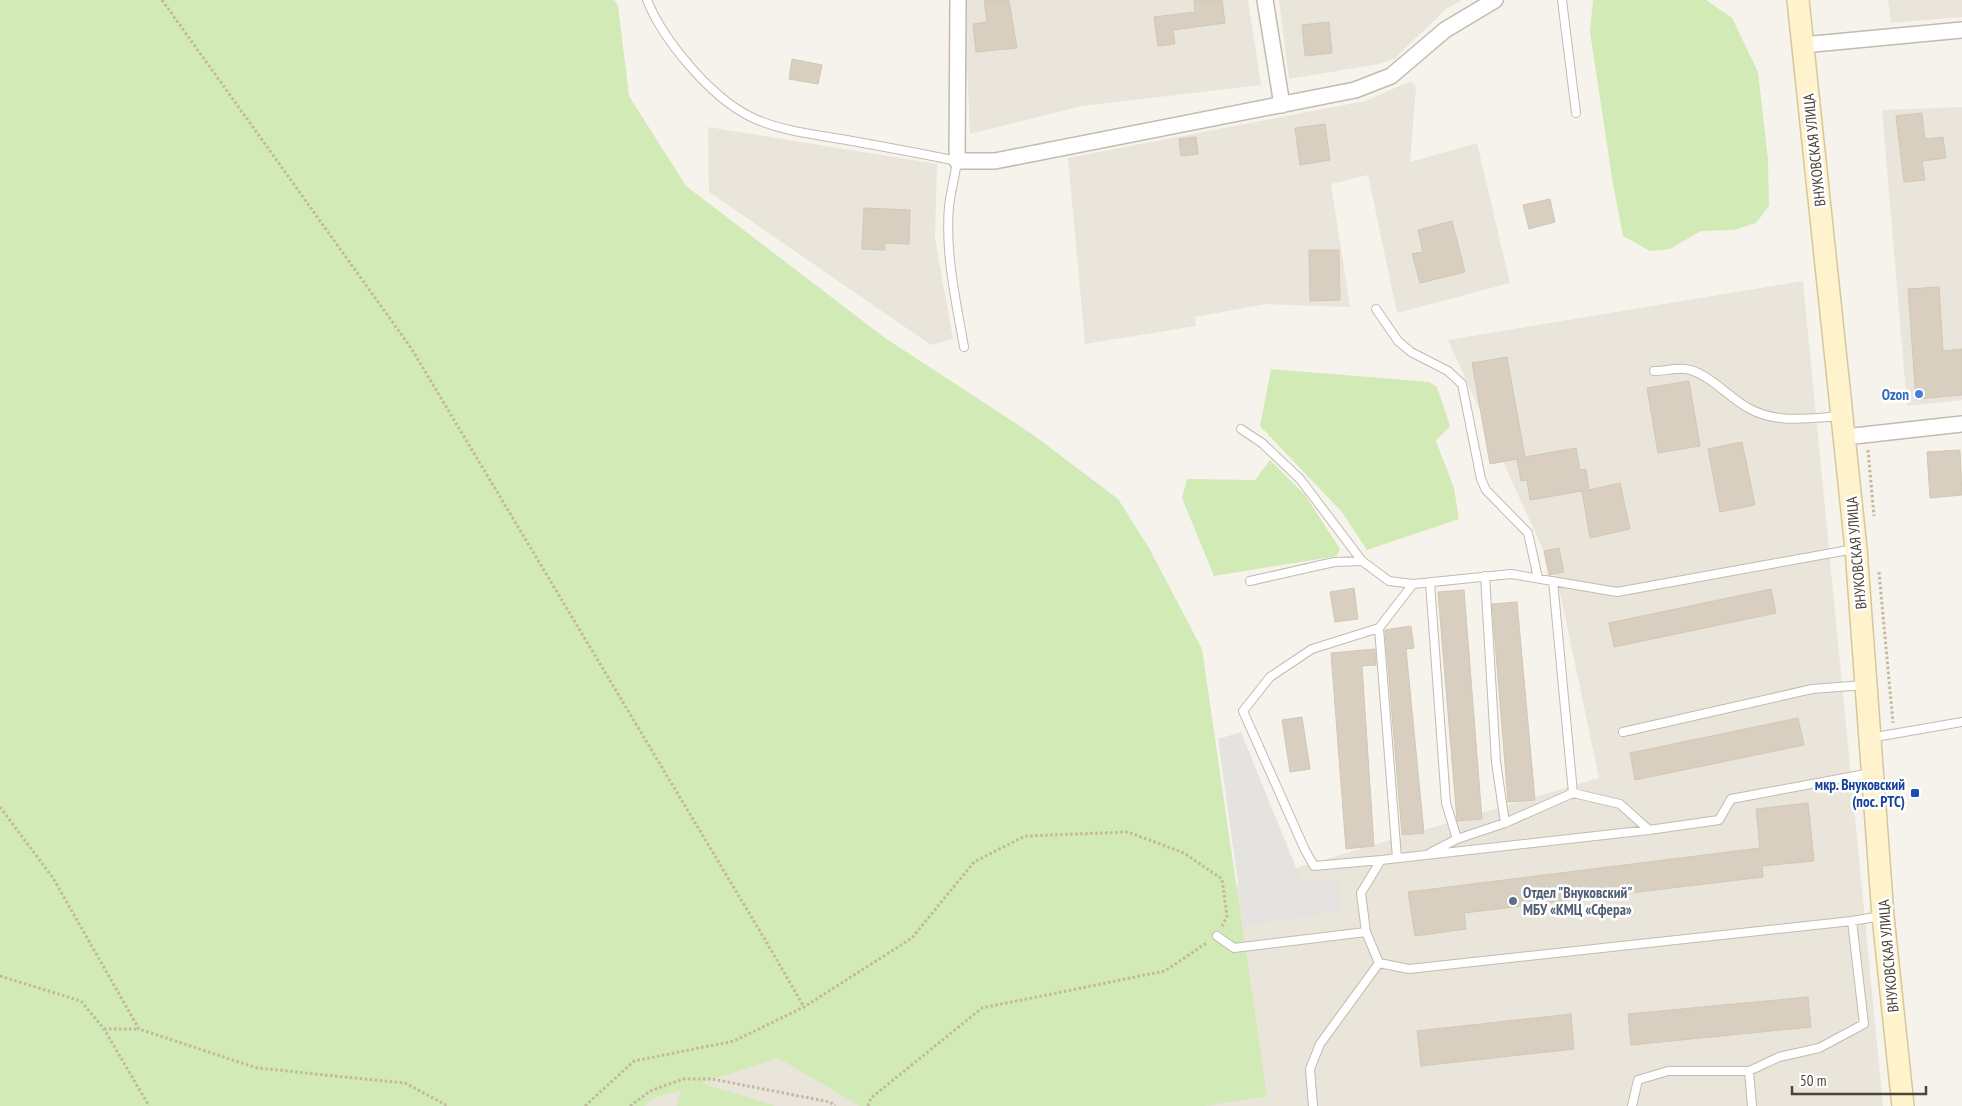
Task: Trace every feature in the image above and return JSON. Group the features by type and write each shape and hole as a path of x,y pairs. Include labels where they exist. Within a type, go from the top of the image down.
{"main road":[{"name":"ВНУКОВСКАЯ УЛИЦА","path":"1798,0 1856,549 1883,916 1903,1106"}],"street":[{"path":"958,0 957,161 995,161 1355,90 1391,76 1445,30 1495,0"},
{"path":"1265,0 1282,104"},
{"path":"1803,46 1962,30"},
{"path":"1843,426 1866,434 1962,424"}],"lane":[{"path":"647,0 681,56 719,94 749,116 791,131 957,161 949,206 948,237 950,268 964,347"},
{"path":"1562,0 1576,112"},
{"path":"1376,309 1398,341 1411,352 1448,371 1462,384 1481,480 1486,490 1528,533 1538,578"},
{"path":"1654,371 1686,368 1700,374 1750,409 1792,420 1843,426"},
{"path":"1241,429 1262,443 1300,479 1362,560 1389,581 1413,584 1511,574 1617,592 1856,549"},
{"path":"1250,581 1334,562 1362,560"},
{"path":"1486,576 1496,762 1505,823"},
{"path":"1553,581 1573,793"},
{"path":"1430,582 1446,803 1457,839"},
{"path":"1413,584 1379,628 1312,649 1270,677 1242,711 1314,866 1424,856 1719,820 1731,799 1873,772"},
{"path":"1379,628 1397,858"},
{"path":"1624,732 1812,689 1865,685"},
{"path":"1870,738 1962,722"},
{"path":"1424,856 1457,839 1505,823 1573,793 1620,804 1649,830"},
{"path":"1379,964 1366,932 1361,893 1380,860"},
{"path":"1379,964 1409,969 1883,916"},
{"path":"1632,1106 1638,1080 1668,1071 1749,1070 1779,1057 1819,1048 1864,1024 1852,920"},
{"path":"1217,936 1234,948 1366,932"},
{"path":"1313,1106 1310,1069 1320,1044 1379,964"},
{"path":"1749,1070 1752,1106"}],"path":[{"path":"162,0 412,348 804,1007"},
{"path":"1866,434 1874,521"},
{"path":"1879,570 1894,734"},
{"path":"0,807 53,878 139,1029"},
{"path":"585,1106 634,1062 734,1041 804,1007 912,938 974,862 1025,836 1128,832 1184,853 1222,879 1227,916 1217,936 1165,971 982,1008 870,1098 868,1106"},
{"path":"0,976 81,1001 104,1029 149,1106"},
{"path":"104,1029 139,1029 257,1068 405,1083 448,1106"},
{"path":"630,1106 650,1090 683,1079 712,1079 776,1090 830,1102 835,1106"}],"shaded area":[{"path":"964,0 1248,0 1261,85 1082,106 970,134"},
{"path":"1279,0 1462,0 1446,9 1394,59 1379,64 1289,79"},
{"path":"1888,0 1962,0 1962,17 1891,23"},
{"path":"1411,81 1416,87 1410,162 1477,143 1510,283 1397,313 1368,175 1331,184 1350,307 1265,304 1195,317 1196,326 1085,344 1068,158 1365,101"},
{"path":"1962,107 1962,400 1907,406 1882,110"},
{"path":"708,127 937,164 935,238 953,339 931,345 709,192"},
{"path":"1803,281 1883,1106 610,1106 634,1065 1599,778 1558,583 1448,340"},
{"path":"1241,732 1301,880 1340,881 1341,911 1244,926 1218,739"}],"green space":[{"path":"0,0 614,0 618,6 629,96 686,186 885,338 1032,434 1118,499 1149,548 1202,649 1267,1096 1204,1106 860,1106 778,1058 701,1083 776,1106 677,1106 681,1090 651,1099 645,1106 0,1106"},
{"path":"1593,0 1706,0 1732,18 1758,72 1768,160 1769,206 1756,223 1734,230 1701,231 1670,249 1650,251 1623,236 1613,184 1590,32"},
{"path":"1271,369 1429,382 1437,387 1450,426 1436,441 1454,488 1459,519 1367,550 1342,512 1260,426"},
{"path":"1270,460 1305,495 1340,549 1337,556 1214,576 1182,498 1187,479 1255,480"}],"building":[{"path":"984,0 1009,0 1017,48 976,52 973,24 987,22"},
{"path":"1194,0 1222,0 1225,23 1173,30 1175,44 1158,46 1154,17 1195,12"},
{"path":"1329,22 1332,53 1305,56 1302,25"},
{"path":"792,59 822,65 818,84 789,79"},
{"path":"1922,113 1925,139 1943,137 1946,158 1922,161 1925,180 1904,182 1896,116"},
{"path":"1325,124 1330,160 1300,165 1295,128"},
{"path":"1196,137 1198,154 1181,156 1179,139"},
{"path":"1550,199 1555,222 1529,229 1523,205"},
{"path":"864,208 910,210 909,244 885,243 885,250 862,249"},
{"path":"1452,221 1465,272 1420,283 1412,254 1423,252 1418,230"},
{"path":"1309,250 1339,250 1340,300 1310,301"},
{"path":"1939,287 1943,351 1962,349 1962,395 1916,399 1908,289"},
{"path":"1507,357 1525,457 1576,448 1580,470 1586,469 1589,490 1620,483 1630,529 1590,538 1582,491 1530,500 1527,480 1521,481 1517,459 1490,464 1472,363"},
{"path":"1689,381 1700,446 1658,453 1647,388"},
{"path":"1742,442 1755,505 1720,512 1708,449"},
{"path":"1960,450 1962,495 1930,498 1927,452"},
{"path":"1559,548 1564,572 1549,575 1544,551"},
{"path":"1354,588 1358,619 1335,622 1330,592"},
{"path":"1771,589 1776,613 1614,647 1609,623"},
{"path":"1464,590 1482,819 1457,821 1438,592"},
{"path":"1517,602 1535,800 1508,802 1492,604"},
{"path":"1411,626 1414,648 1406,649 1424,833 1402,835 1385,630"},
{"path":"1375,649 1376,665 1362,666 1374,846 1346,849 1331,653"},
{"path":"1302,717 1310,769 1290,772 1282,720"},
{"path":"1798,718 1804,745 1635,780 1630,753"},
{"path":"1808,803 1814,861 1762,866 1763,877 1464,913 1466,929 1415,936 1408,892 1760,848 1756,809"},
{"path":"1808,997 1811,1027 1631,1045 1628,1014"},
{"path":"1571,1014 1574,1049 1421,1066 1417,1031"}],"place":[{"name":"Ozon","path":"1919,394"},
{"name":"мкр. Внуковский (пос. РТС)","path":"1915,793"},
{"name":"Отдел \"Внуковский\" МБУ «КМЦ «Сфера»","path":"1513,901"}]}
